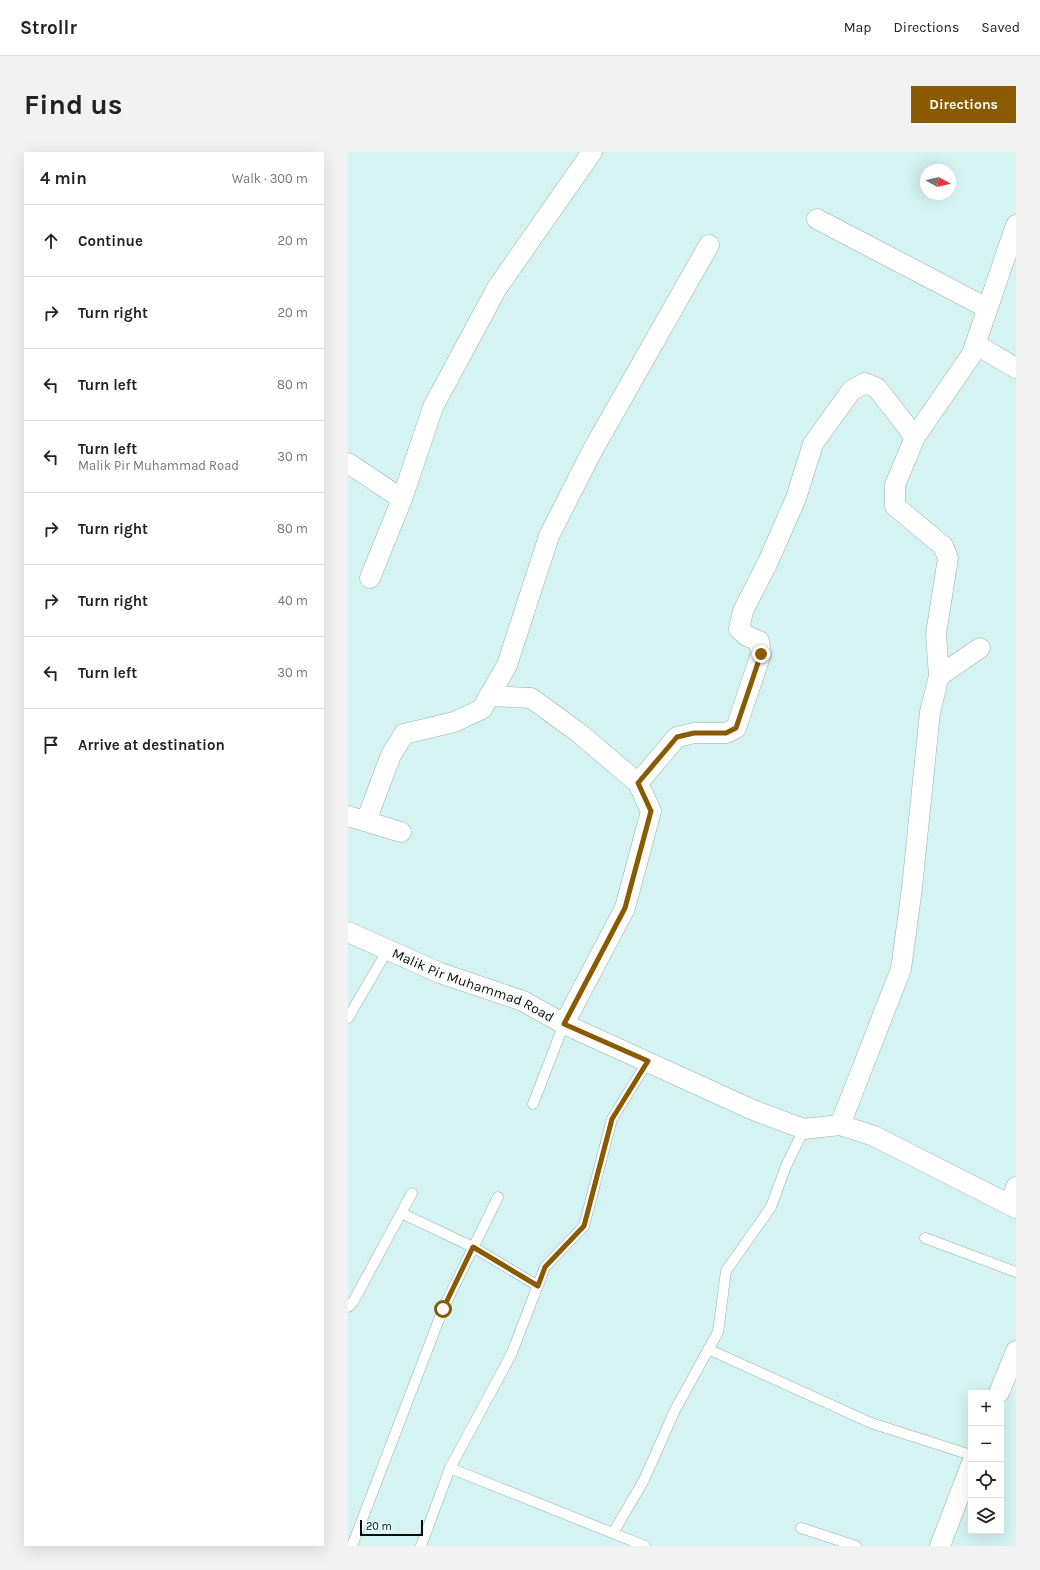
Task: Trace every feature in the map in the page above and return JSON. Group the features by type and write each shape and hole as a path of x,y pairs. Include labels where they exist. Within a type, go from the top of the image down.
{"street":[{"path":"370,578 402,499 433,407 497,288 592,152"},
{"path":"817,219 987,308"},
{"path":"840,1125 901,969 912,888 930,712 939,676 936,634 948,558 944,546 895,506 894,485 915,437 972,354 1016,225"},
{"path":"402,832 357,819 404,734 454,722 482,710 507,665 549,536 591,453 709,244"},
{"path":"975,344 1016,368"},
{"path":"638,783 677,737 694,733 726,733 736,728 761,654 759,641 747,636 739,629 743,611 768,562 796,498 813,444 851,391 865,383 877,388 915,437"},
{"path":"348,463 402,499"},
{"path":"939,676 980,648"},
{"path":"490,696 531,698 579,733 638,783 651,811 625,908 564,1024"},
{"name":"Malik Pir Muhammad Road","path":"348,932 440,973 523,1001 564,1024 753,1110 804,1129 840,1125 874,1136 1014,1199"},
{"path":"1000,1390 1016,1351"},
{"path":"940,1546 968,1472"}],"lane":[{"path":"348,1018 387,950"},
{"path":"533,1104 564,1024"},
{"path":"421,1546 450,1468 510,1355 545,1267 584,1226 612,1119 648,1061"},
{"path":"613,1533 644,1480 675,1410 718,1332 726,1271 771,1207 786,1166 804,1129"},
{"path":"348,1307 354,1302 412,1193"},
{"path":"352,1546 443,1309 498,1197"},
{"path":"401,1214 473,1247 538,1286"},
{"path":"925,1238 1016,1272"},
{"path":"708,1349 871,1423 968,1454"},
{"path":"450,1468 645,1546"},
{"path":"800,1528 856,1546"}],"route":[{"path":"443,1309 473,1247 538,1286 545,1267 584,1226 612,1119 648,1061 564,1024 625,908 641,854 651,811 638,783 677,737 694,733 726,733 736,728 761,654"}]}
